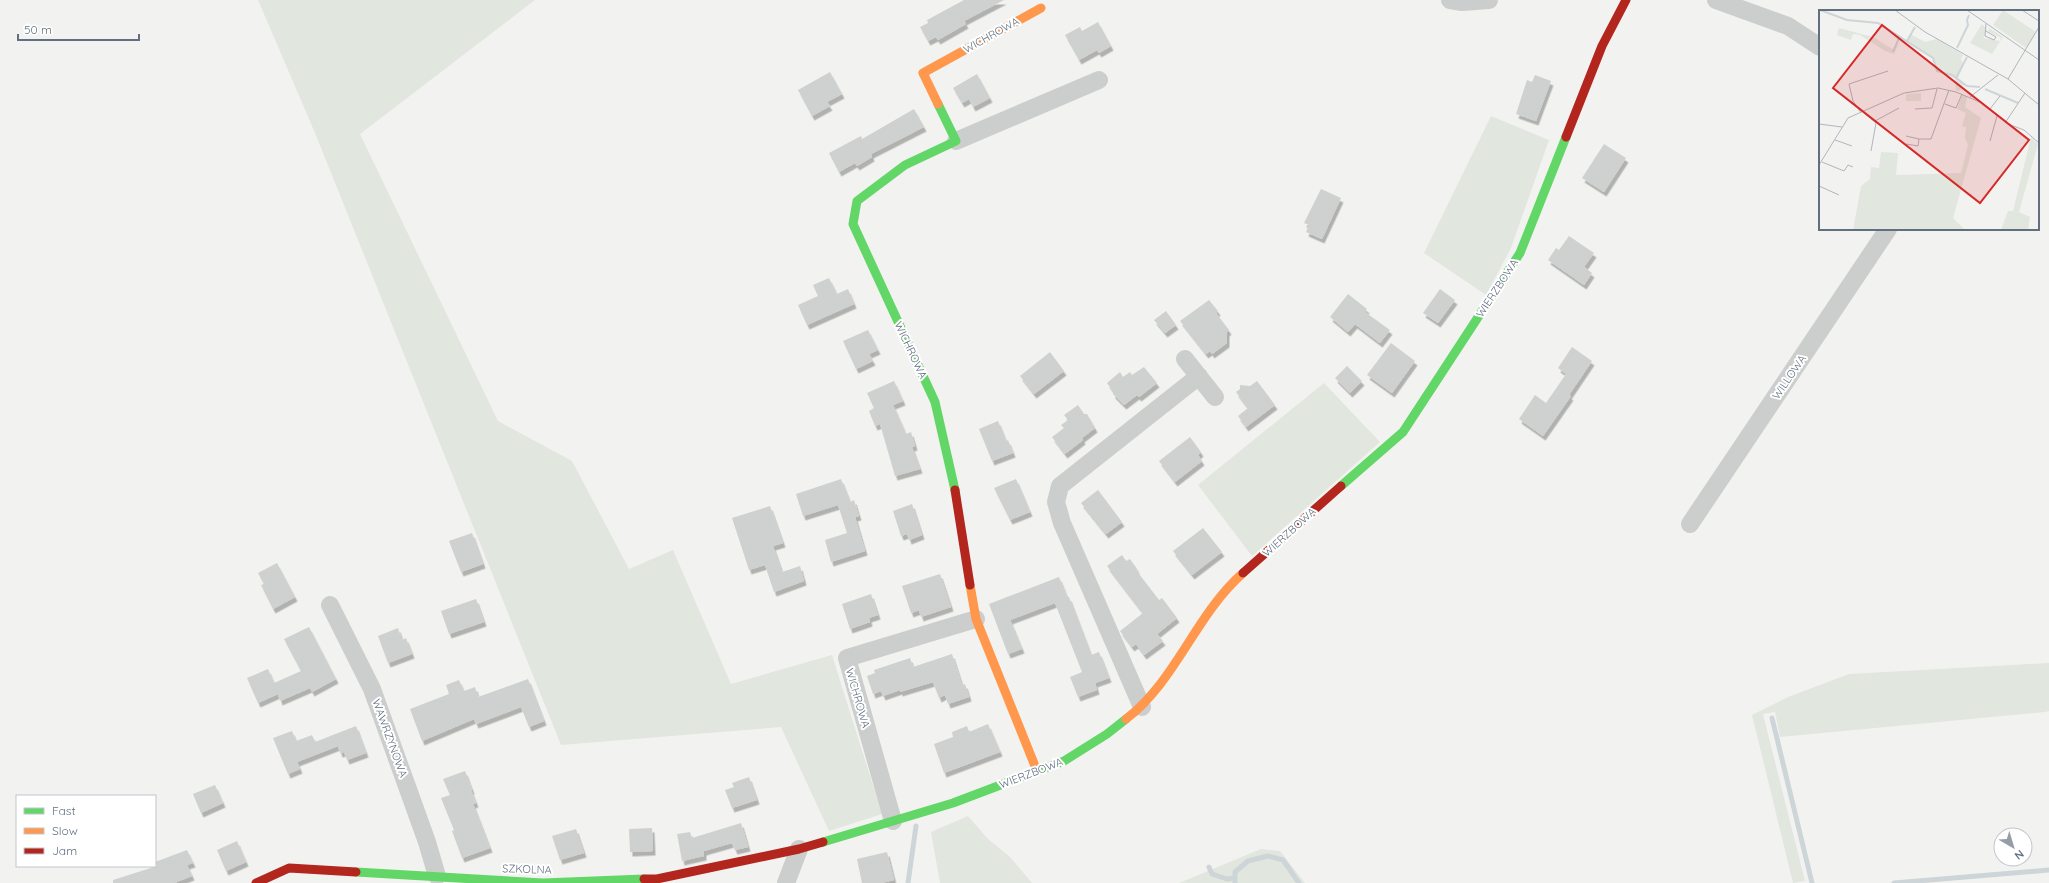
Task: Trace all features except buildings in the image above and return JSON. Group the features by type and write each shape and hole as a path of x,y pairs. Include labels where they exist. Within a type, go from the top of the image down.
{"street":[{"path":"1450,0 1462,2 1490,0"},
{"name":"WIERZBOWA","path":"799,849 954,803 1064,761 1108,734 1142,707 1160,684 1197,627 1228,586 1403,432 1520,253 1602,46 1626,0"},
{"path":"1716,0 1788,26 1819,46"},
{"name":"WICHROWA","path":"956,141 922,73 1041,8"},
{"name":"WICHROWA","path":"1037,771 976,619 952,472 935,402 853,224 857,201 905,165 956,141 1099,80"},
{"name":"WILLOWA","path":"1690,524 1887,230"},
{"path":"1185,359 1215,397"},
{"path":"1142,707 1062,523 1056,502 1060,486 1199,376"},
{"name":"WAWRZYNOWA","path":"330,605 372,690 427,842 437,876"},
{"name":"WICHROWA","path":"893,821 847,658 976,619"},
{"path":"786,883 799,849"},
{"name":"SZKOLNA","path":"256,883 289,868 319,876 437,876 543,883 657,878 799,849"}],"shaded area":[{"path":"258,0 535,0 360,134 498,421 572,461 629,569 673,550 731,684 832,655 882,814 829,831 781,727 561,745 315,133"},
{"path":"1491,116 1549,140 1511,248 1486,295 1424,253"},
{"path":"1324,383 1380,442 1252,556 1198,485"},
{"path":"2049,663 2049,711 2045,712 1780,737 1775,712 1763,714 1805,881 1793,883 1752,715 1788,697 1849,674"},
{"path":"968,816 988,839 1010,857 1032,883 940,883 931,832"},
{"path":"1261,849 1280,851 1305,883 1179,883"}],"waterway":[{"path":"1772,718 1812,883"},
{"path":"908,883 916,826"},
{"path":"1235,883 1235,872 1248,861 1268,856 1283,860 1299,883"},
{"path":"1209,867 1212,874 1227,879 1235,878"},
{"path":"1894,883 2049,870"}],"traffic: fast":[{"path":"938,104 956,141 905,165 857,201 853,224 935,402 955,490"},
{"path":"1341,486 1403,432 1520,253 1566,137"},
{"path":"823,842 953,803 1064,761 1107,734 1126,719"},
{"path":"356,872 543,883 644,879"}],"traffic: slow":[{"path":"938,104 923,73 1041,8"},
{"path":"1126,719 1159,686 1212,608 1227,589 1243,573"},
{"path":"970,585 976,619 1037,771"}],"traffic: jam":[{"path":"1566,137 1602,46 1626,0"},
{"path":"1243,573 1341,486"},
{"path":"955,490 970,585"},
{"path":"644,879 657,879 799,849 823,842"},
{"path":"256,883 289,868 356,872"}]}
